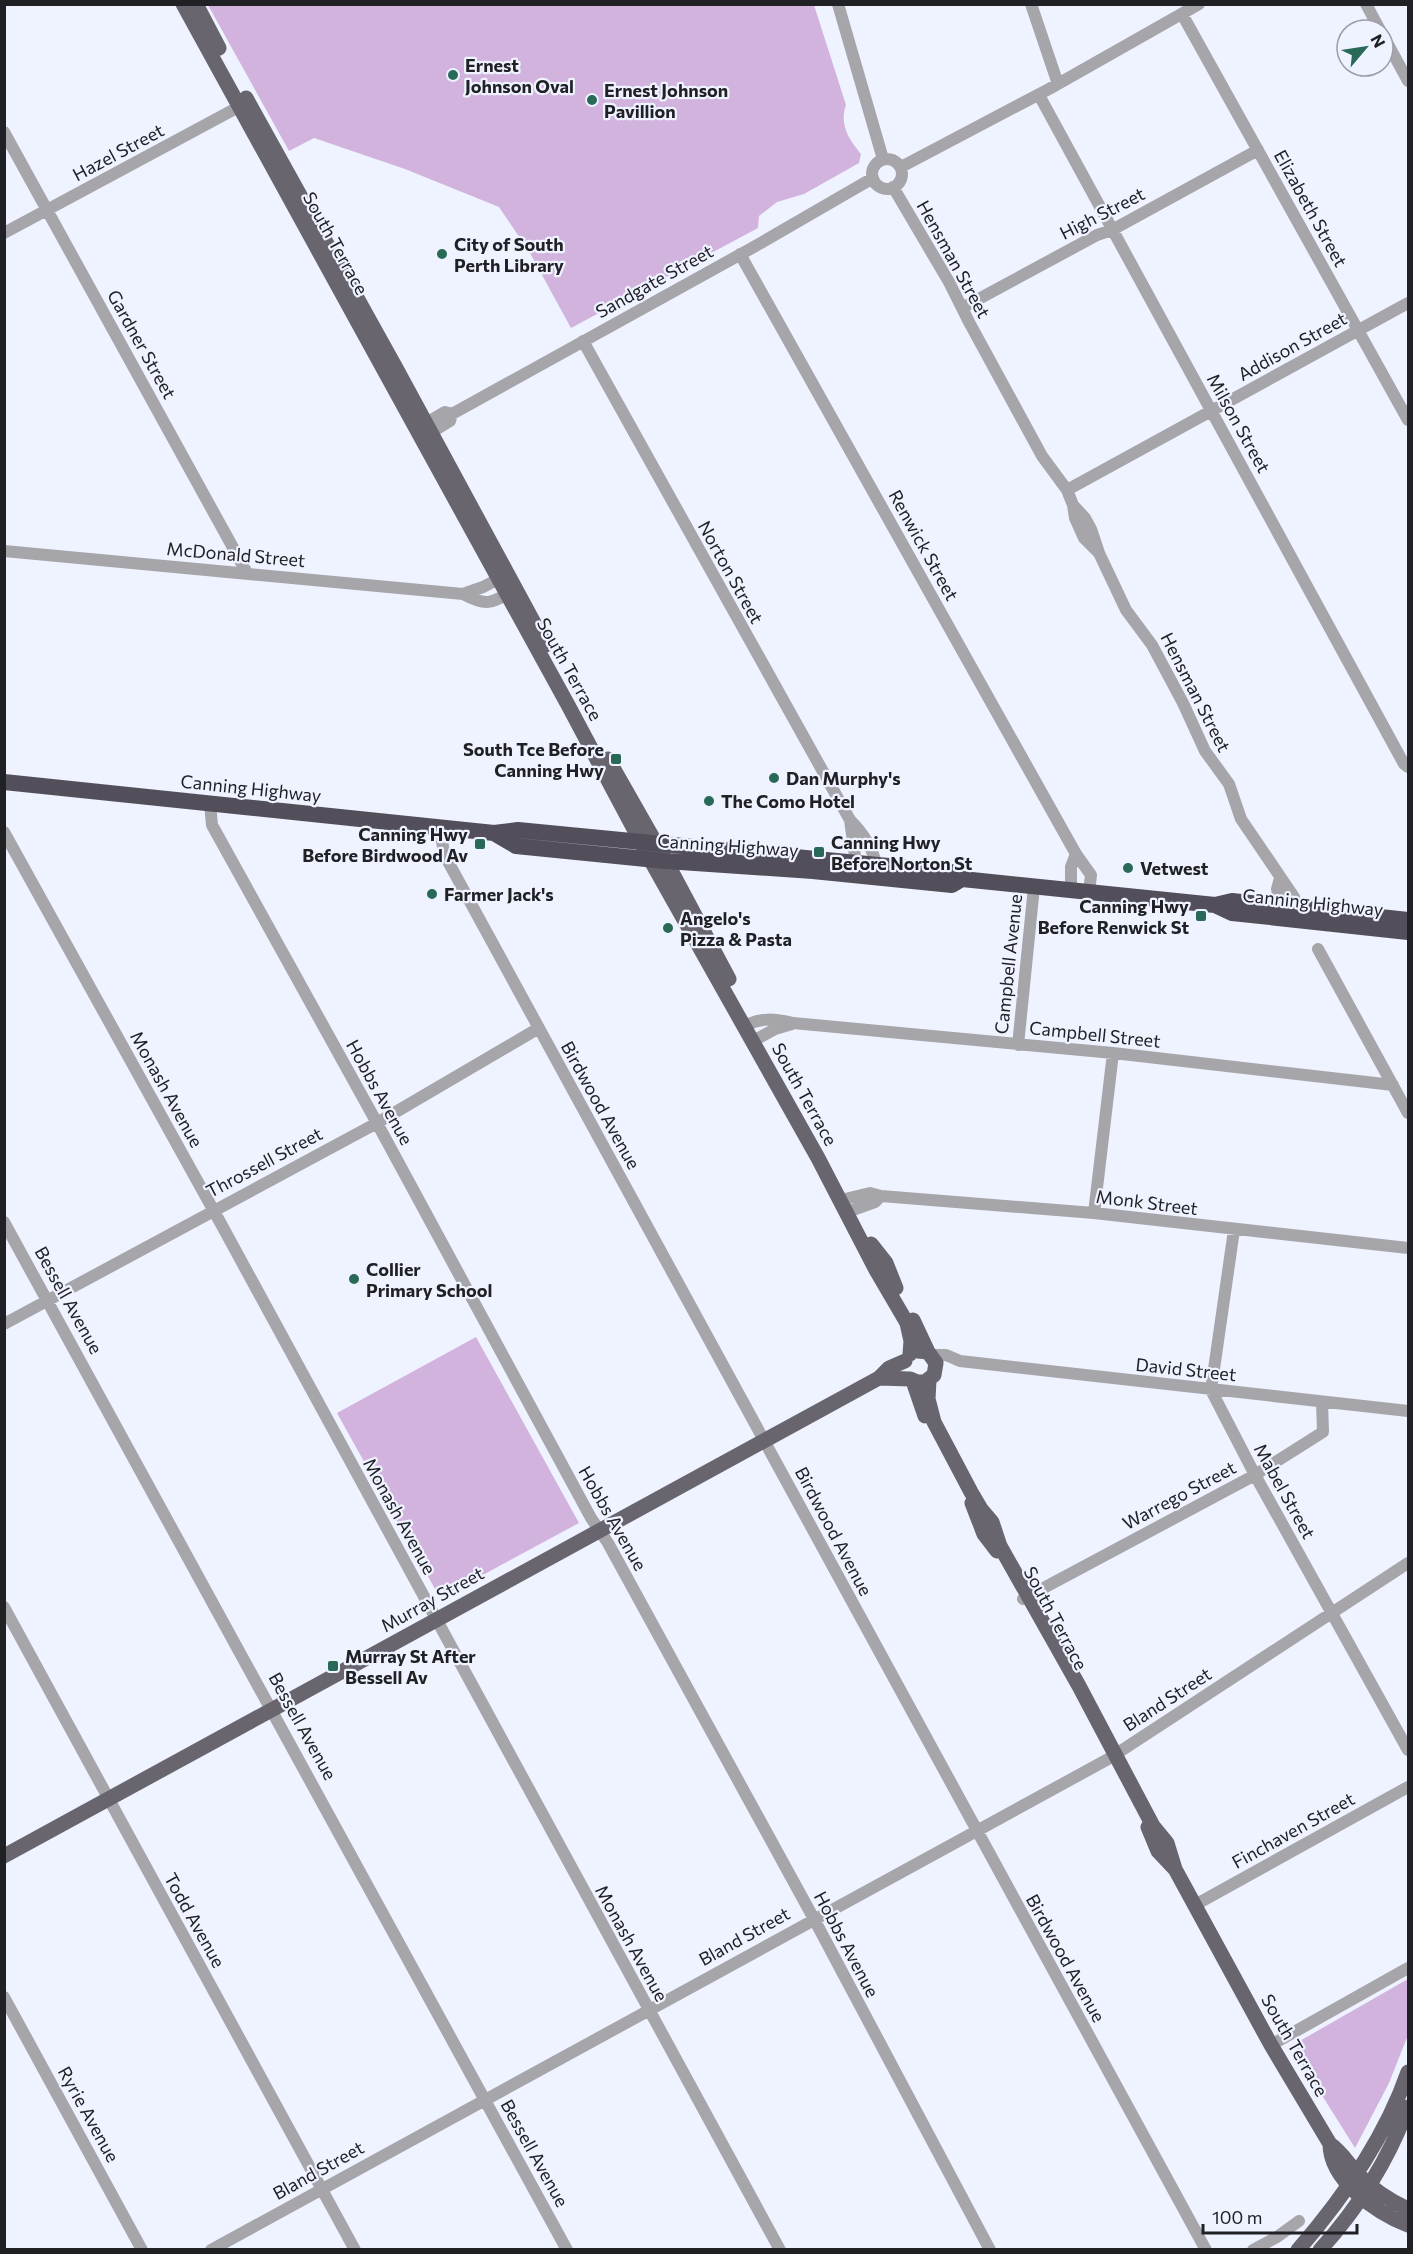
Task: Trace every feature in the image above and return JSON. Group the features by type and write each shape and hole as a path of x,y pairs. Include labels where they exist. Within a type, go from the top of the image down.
{"highway":[{"name":"Canning Highway","path":"4,782 494,833 518,830 951,872 962,879 1215,905 1232,913 1408,920"},
{"name":"Canning Highway","path":"494,833 516,846 658,860 813,871 952,885 962,879"},
{"name":"Canning Highway","path":"1290,914 1408,932"}],"main road":[{"name":"South Terrace","path":"183,4 244,105 424,430 847,1205 872,1247 886,1263 930,1354"},
{"name":"South Terrace","path":"196,4 244,105"},
{"name":"South Terrace","path":"847,1205 876,1270 907,1323 911,1341 908,1358"},
{"path":"879,1378 921,1383 933,1376 936,1363 930,1354 918,1350 908,1358 905,1371 911,1380"},
{"name":"Murray Street","path":"4,1856 879,1378 889,1368 908,1358"},
{"name":"South Terrace","path":"933,1376 928,1399 934,1422 971,1492 992,1522 1000,1545 1026,1598 1112,1756 1158,1851 1174,1869 1271,2045 1330,2144 1330,2157 1366,2192"},
{"name":"South Terrace","path":"911,1380 923,1411 976,1512 980,1527 1026,1598"},
{"path":"1298,2250 1353,2179 1389,2118 1408,2072"},
{"path":"1320,2250 1366,2192 1393,2145 1408,2107"},
{"path":"1366,2192 1381,2195 1408,2209"},
{"path":"1366,2192 1387,2215 1408,2225"}],"street":[{"path":"838,4 883,159"},
{"path":"1031,4 1058,84"},
{"path":"901,167 1039,95 1199,4"},
{"path":"1366,4 1374,18"},
{"name":"Elizabeth Street","path":"1182,14 1408,420"},
{"path":"1395,57 1408,81"},
{"name":"Milson Street","path":"1039,95 1404,764 1408,767"},
{"name":"Hazel Street","path":"4,233 244,105"},
{"name":"Gardner Street","path":"4,132 247,573"},
{"name":"High Street","path":"962,308 1097,235 1112,230 1258,150"},
{"path":"883,159 891,159 901,167 902,176 893,187 883,188 873,178 875,164 883,159"},
{"name":"Sandgate Street","path":"424,430 445,412 452,414 873,178"},
{"name":"Hensman Street","path":"893,187 950,282 1042,456 1067,490 1073,505 1084,518 1126,610 1147,635 1210,760 1229,784 1241,819 1280,878 1277,890 1290,914"},
{"name":"Renwick Street","path":"740,254 1076,854 1091,875 1089,892"},
{"name":"Addison Street","path":"1067,490 1408,303"},
{"name":"Norton Street","path":"583,341 850,820 862,832 874,854 876,864"},
{"name":"McDonald Street","path":"4,551 463,594 480,603 487,603 512,592"},
{"name":"McDonald Street","path":"463,594 503,577"},
{"name":"Hobbs Avenue","path":"210,804 212,825 814,1919 990,2250"},
{"name":"Norton Street","path":"850,820 856,862"},
{"name":"Birdwood Avenue","path":"439,827 445,856 1206,2250"},
{"name":"Monash Avenue","path":"4,832 213,1210 780,2250"},
{"path":"1071,891 1071,867 1076,854"},
{"name":"Campbell Avenue","path":"1018,1045 1034,887"},
{"path":"1318,949 1408,1113"},
{"name":"Campbell Street","path":"748,1024 778,1019 793,1023 1113,1053 1393,1085"},
{"name":"Campbell Street","path":"757,1039 775,1029 793,1023"},
{"name":"Throssell Street","path":"4,1324 377,1123 539,1028"},
{"path":"1094,1213 1113,1053"},
{"name":"Monk Street","path":"847,1205 870,1193 881,1196 1094,1213 1408,1248"},
{"name":"Bessell Avenue","path":"4,1222 273,1708 567,2250"},
{"path":"1211,1390 1234,1230"},
{"name":"David Street","path":"930,1354 946,1355 960,1361 1408,1411"},
{"name":"David Street","path":"933,1376 960,1361"},
{"name":"Mabel Street","path":"1211,1390 1255,1476 1408,1750"},
{"name":"Warrego Street","path":"1026,1598 1255,1476 1323,1432 1322,1402"},
{"name":"Bland Street","path":"211,2250 1112,1756 1408,1563"},
{"name":"Todd Avenue","path":"4,1607 355,2250"},
{"name":"Finchaven Street","path":"1195,1905 1408,1787"},
{"path":"1271,2045 1408,1968"},
{"name":"Ryrie Avenue","path":"4,1997 142,2250"},
{"path":"1253,2250 1277,2237 1299,2221"}],"shaded area":[{"path":"208,5 814,5 846,105 844,119 846,131 861,154 859,163 804,194 777,202 759,216 758,228 571,328 530,253 499,207 405,169 314,138 289,151"},
{"path":"476,1337 579,1523 440,1598 337,1413"},
{"path":"1408,1979 1408,2035 1389,2083 1355,2148 1291,2046"}],"place":[{"name":"Ernest Johnson Oval","path":"453,75"},
{"name":"Ernest Johnson Pavillion","path":"592,100"},
{"name":"City of South Perth Library","path":"442,254"},
{"name":"South Tce Before Canning Hwy","path":"616,759"},
{"name":"Dan Murphy's","path":"774,778"},
{"name":"The Como Hotel","path":"709,801"},
{"name":"Canning Hwy Before Birdwood Av","path":"480,844"},
{"name":"Canning Hwy Before Norton St","path":"819,852"},
{"name":"Vetwest","path":"1128,868"},
{"name":"Farmer Jack's","path":"432,894"},
{"name":"Canning Hwy Before Renwick St","path":"1201,916"},
{"name":"Angelo's Pizza & Pasta","path":"668,928"},
{"name":"Collier Primary School","path":"354,1279"},
{"name":"Murray St After Bessell Av","path":"333,1666"}]}
